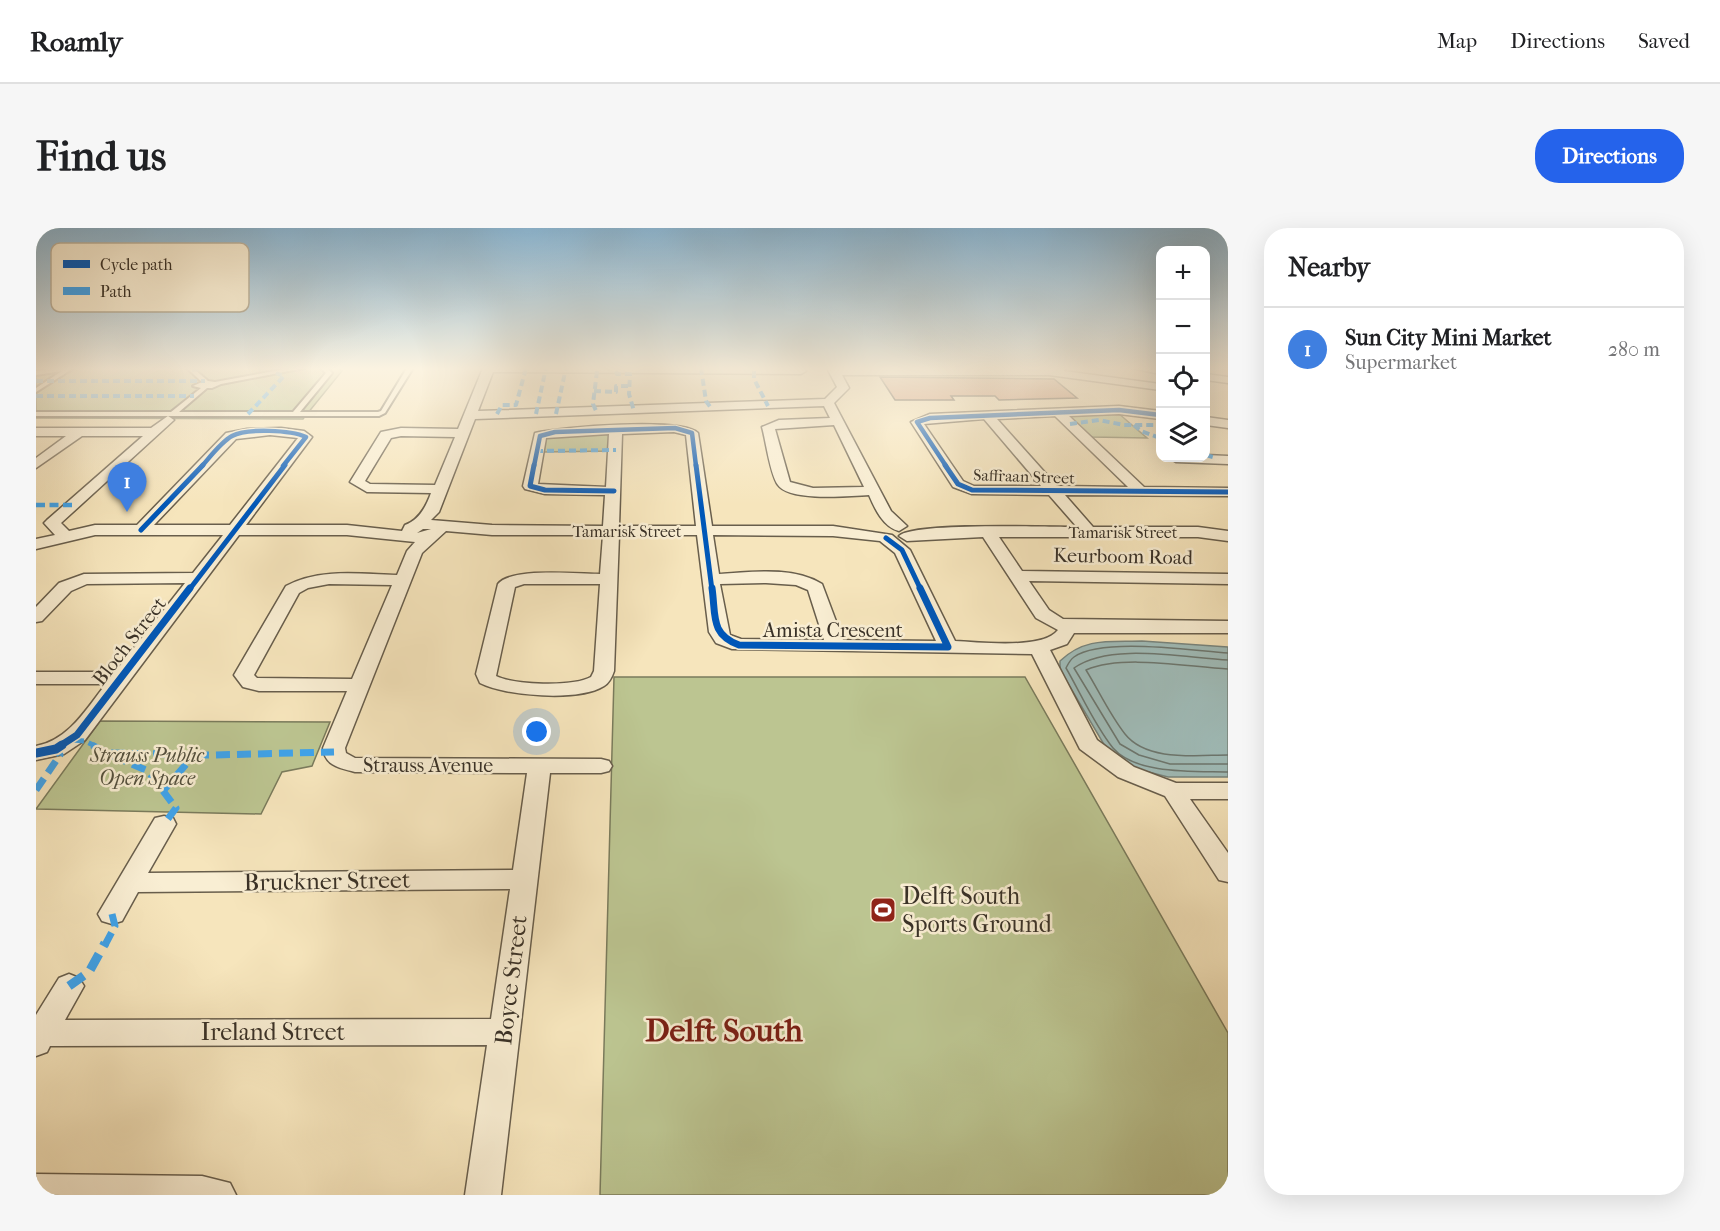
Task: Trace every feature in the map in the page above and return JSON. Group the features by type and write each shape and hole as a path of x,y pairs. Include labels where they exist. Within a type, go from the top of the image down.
{"street":[{"path":"434,527 440,489 472,415 564,413"},
{"path":"832,413 839,421 874,491 882,528"},
{"name":"Saffraan Street","path":"1056,413 926,418 918,424 958,484 964,487 983,491 1228,492"},
{"path":"1059,413 1141,492"},
{"path":"988,416 1089,532"},
{"path":"65,536 52,523 171,417"},
{"path":"839,421 779,424 768,427 784,484 798,491 874,491"},
{"path":"1210,422 1228,424"},
{"name":"Amista Crescent","path":"616,430 675,428 692,433 718,633 723,639 749,646 948,647 903,536 882,528"},
{"path":"609,579 522,579 507,584 486,674 488,680 495,685 509,687 579,687 598,681 604,671 614,491 616,430 542,435 529,484 540,490 614,491"},
{"path":"36,432 155,432"},
{"path":"36,464 79,432"},
{"name":"Bloch Street","path":"36,753 56,749 73,740 235,530 305,435 293,432 249,432 228,437 141,530"},
{"path":"440,489 366,488 357,482 386,435 401,432 463,433"},
{"path":"1210,459 1228,460"},
{"name":"Tamarisk Street","path":"413,534 434,527 612,531 833,531 882,528 903,536 945,532 1198,532 1228,536"},
{"name":"Strauss Avenue","path":"434,527 413,534 403,580 334,748 335,756 343,762 356,765 601,766"},
{"path":"36,544 95,530 347,530 413,534"},
{"path":"988,532 1045,618 1069,627 1228,627"},
{"name":"Keurboom Road","path":"1017,576 1228,579"},
{"path":"36,616 64,587 84,579 198,578"},
{"path":"710,579 795,579 812,584 816,588 835,646"},
{"path":"360,685 259,685 250,683 244,675 292,590 299,585 318,580 403,580"},
{"path":"948,647 1039,648 1060,640 1069,627"},
{"path":"1039,648 1088,744 1126,772 1173,791 1228,791"},
{"path":"36,678 121,678"},
{"name":"Boyce Street","path":"483,1195 539,765"},
{"path":"1173,791 1228,873"},
{"path":"112,914 164,824"},
{"name":"Bruckner Street","path":"130,883 524,879"},
{"name":"Ireland Street","path":"39,1038 69,986"},
{"name":"Ireland Street","path":"39,1038 504,1032"},
{"path":"36,1191 202,1192 218,1195"}],"lane":[{"path":"171,417 175,413"},
{"path":"36,414 171,417 381,413"}],"green space":[{"path":"36,413 308,413 303,419 36,418"},
{"path":"1118,413 1147,438 1091,437 1070,418 1076,414"},
{"path":"609,433 611,451 543,452 543,438"},
{"name":"Delft South Sports Ground","path":"614,677 1025,677 1228,1033 1228,1195 600,1195"},
{"name":"Strauss Public Open Space","path":"100,721 330,722 312,766 282,772 261,814 36,809"}],"water":[{"path":"1109,641 1228,647 1228,777 1168,777 1133,768 1109,753 1060,670 1060,661 1069,653 1088,644"}],"marked path":[{"path":"1070,424 1099,420 1124,425 1156,425"},
{"path":"1134,425 1141,431 1156,437"},
{"path":"536,451 616,450"},
{"path":"1210,456 1216,458"},
{"path":"36,505 72,505"},
{"path":"73,740 85,741 107,753 213,755 334,752"},
{"path":"36,790 60,755 56,749"},
{"path":"163,791 195,754"},
{"path":"113,756 148,771 176,808 164,824"},
{"path":"69,986 89,972 115,926 112,914"}],"cycle path":[{"path":"1045,413 930,418 917,422 958,484 972,490 1228,492"},
{"path":"1145,413 1156,415"},
{"path":"614,491 545,490 530,486 540,436 555,432 675,428 692,433 718,632 723,639 739,645 948,647 902,550 886,538"},
{"path":"36,753 56,749 77,735 306,437 291,432 270,431 231,436 141,530"}],"place":[{"name":"Sun City Mini Market","path":"127,512"},
{"name":"Delft South Sports Ground","path":"883,910"}],"district":[{"name":"Delft South","path":"724,1030"}]}
